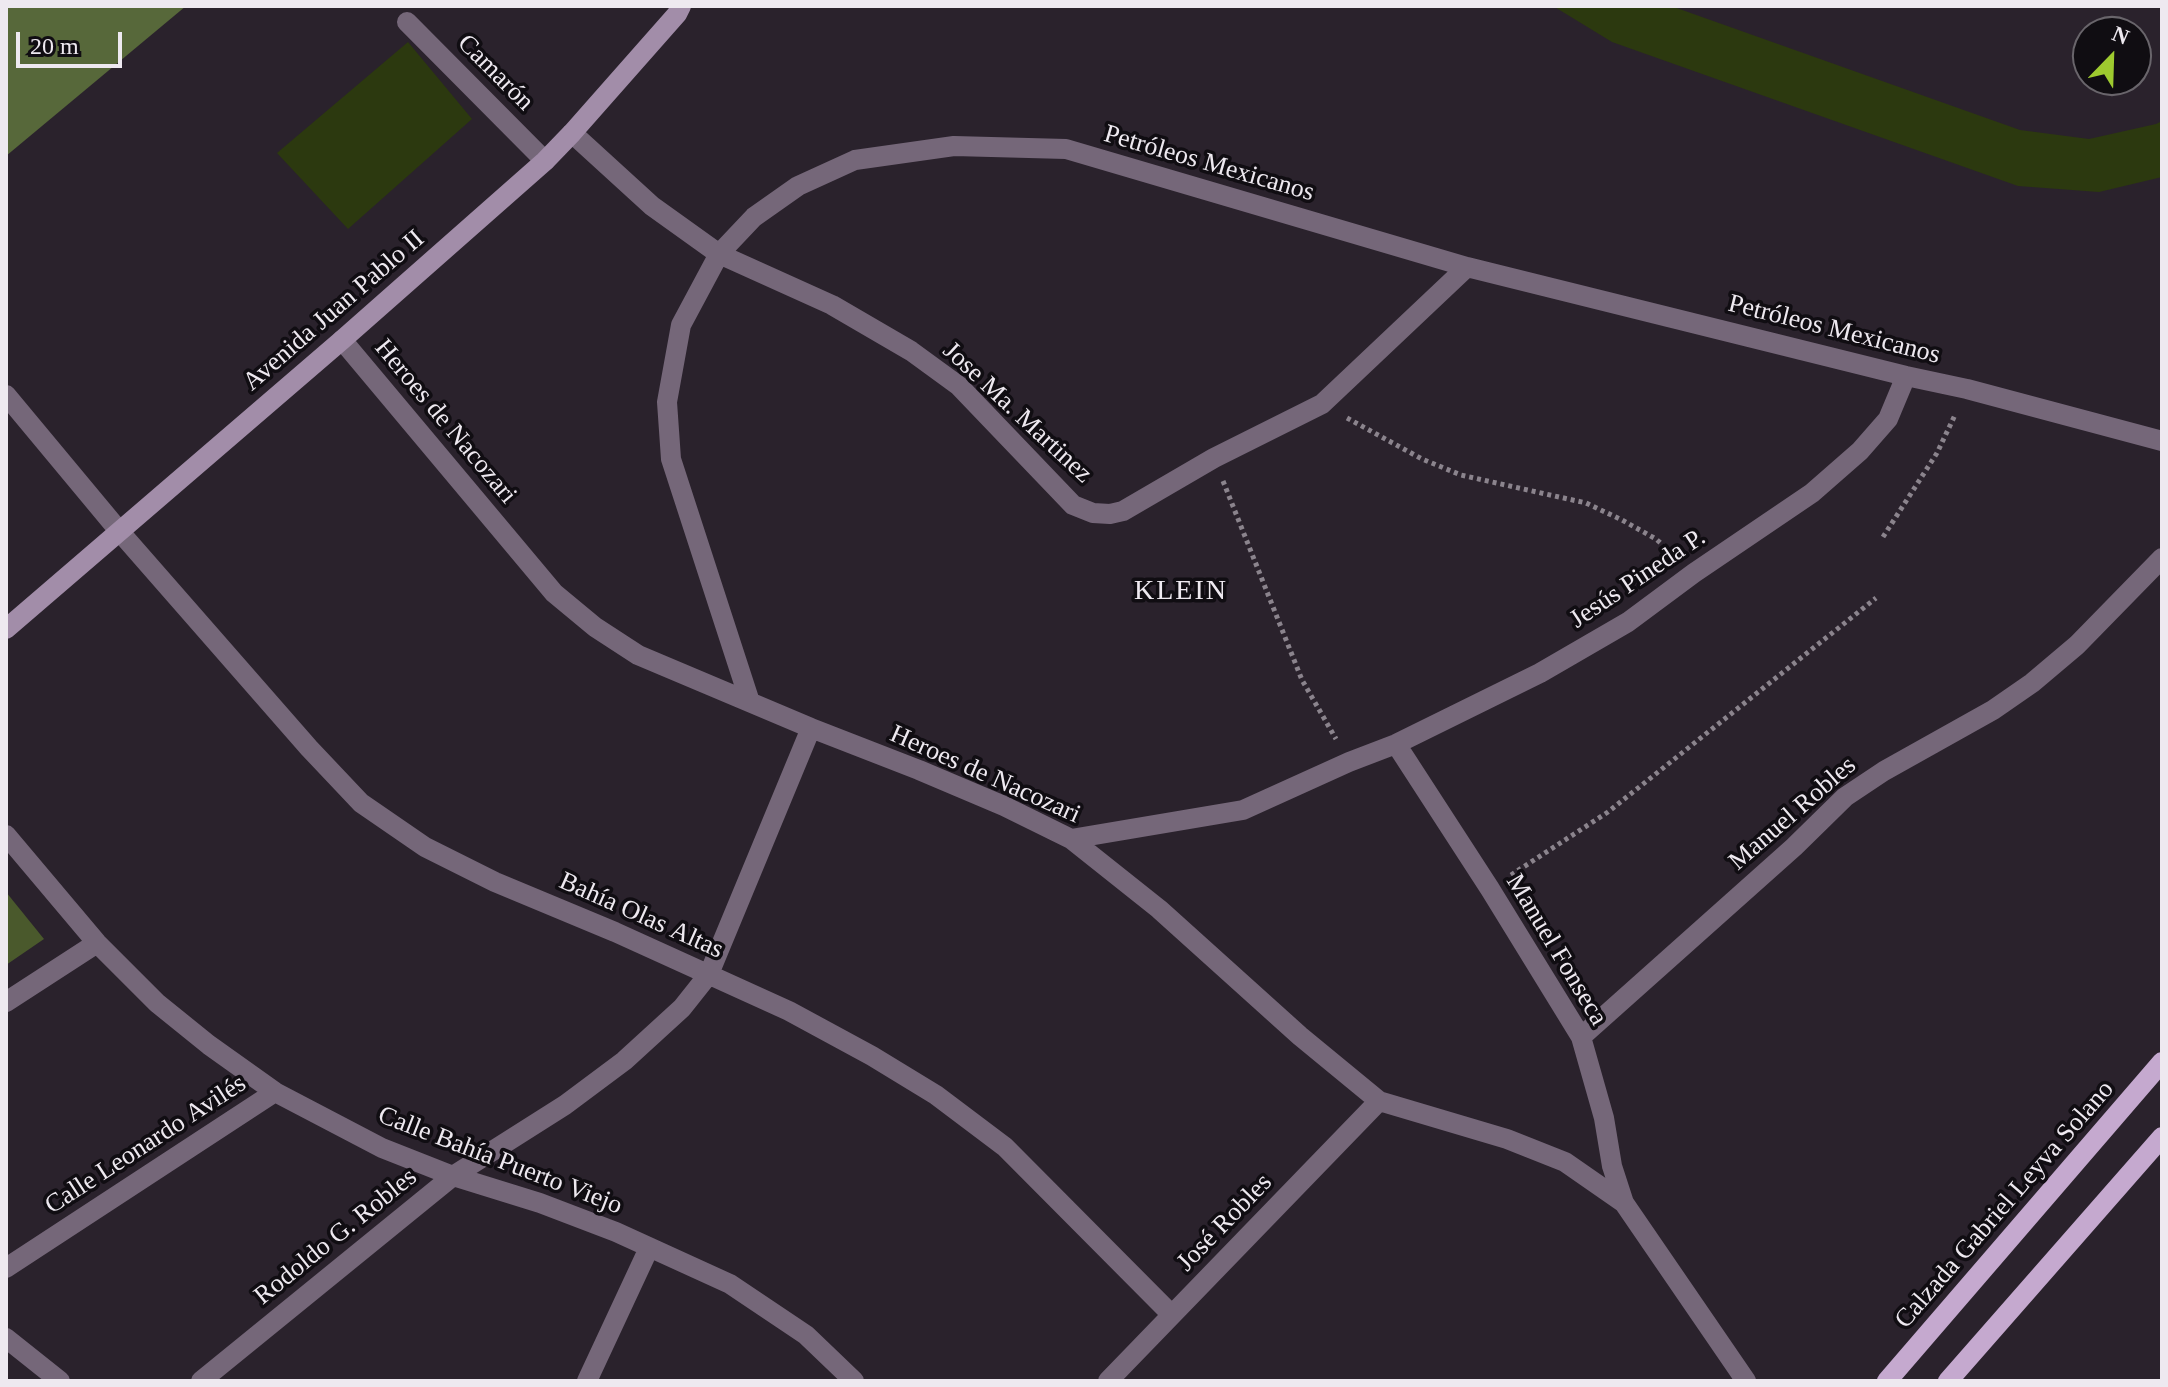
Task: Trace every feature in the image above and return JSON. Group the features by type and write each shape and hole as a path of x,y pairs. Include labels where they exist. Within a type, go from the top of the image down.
{"main road":[{"name":"Avenida Juan Pablo II","path":"6,629 545,161 683,9"},
{"name":"Calzada Gabriel Leyva Solano","path":"1887,1381 2162,1062"},
{"path":"1948,1381 2162,1137"}],"street":[{"name":"Camarón","path":"407,22 545,161"},
{"name":"Jose Ma. Martinez","path":"572,133 652,206 719,254 832,305 911,351 959,386 1073,505 1093,513 1123,511 1214,458 1322,404 1467,267"},
{"name":"Petróleos Mexicanos","path":"750,702 671,459 667,402 681,325 719,254 754,217 798,186 855,160 954,146 1066,149 1467,267 1967,389 2162,441"},
{"name":"Heroes de Nacozari","path":"342,340 554,593 595,627 638,655 990,800 1071,839 1159,909 1300,1036 1379,1101 1507,1139 1565,1162 1624,1203 1746,1381"},
{"name":"Jesús Pineda P.","path":"1071,839 1243,810 1396,744 1540,673 1628,622 1812,493 1860,451 1888,419 1906,376"},
{"name":"Bahía Olas Altas","path":"6,395 120,532 361,803 425,847 495,882 615,932 803,1018 936,1095 1005,1147 1172,1315"},
{"name":"Manuel Robles","path":"1581,1037 1794,847 1845,797 1884,771 1993,710 2032,683 2077,645 2162,558"},
{"name":"Rodoldo G. Robles","path":"201,1381 453,1176 565,1105 624,1061 682,1008 709,974 811,728"},
{"name":"Manuel Fonseca","path":"1396,744 1581,1037 1624,1203"},
{"name":"Calle Bahía Puerto Viejo","path":"6,835 97,943 157,1003 275,1092 382,1148 453,1176 540,1203 730,1284 806,1335 854,1381"},
{"path":"6,1002 97,943"},
{"name":"Calle Leonardo Avilés","path":"6,1268 275,1092"},
{"name":"José Robles","path":"1108,1381 1379,1101"},
{"path":"587,1381 649,1248"},
{"path":"6,1338 60,1381"}],"path":[{"path":"1883,537 1937,453 1967,389"},
{"path":"1322,404 1422,459 1461,475 1586,503 1656,539 1694,573"},
{"path":"1214,458 1302,680 1349,762"},
{"path":"1490,889 1608,812 1876,598"}],"shaded area":[{"path":"6,6 186,6 6,156"},
{"path":"1553,6 1671,6 2020,130 2089,139 2162,121 2162,177 2099,192 2018,186 1612,42"},
{"path":"408,42 472,119 348,229 277,153"},
{"path":"6,892 44,939 6,965"}],"district":[{"name":"KLEIN","path":"1181,592"}]}
